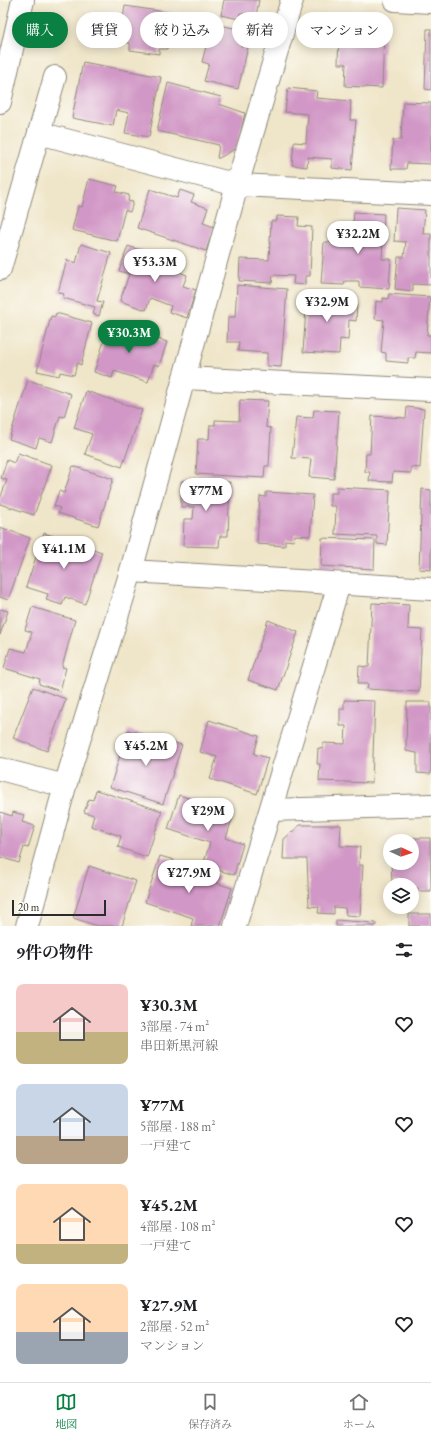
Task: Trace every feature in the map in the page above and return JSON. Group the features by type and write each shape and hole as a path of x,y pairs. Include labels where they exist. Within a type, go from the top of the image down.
{"street":[{"path":"0,102 23,0"},
{"path":"27,926 65,786 130,571 237,185 292,0"},
{"path":"395,0 431,2"},
{"path":"0,269 55,77"},
{"path":"38,133 237,185 431,194"},
{"path":"184,378 431,390"},
{"path":"130,571 431,589"},
{"path":"235,926 339,584"},
{"path":"0,769 65,786"},
{"path":"271,810 431,805"}],"building":[{"path":"224,0 259,0 257,12 232,12 232,17 224,16 224,12 222,12"},
{"path":"125,6 165,12 140,12 140,48 167,49 159,49 159,54 130,50 130,48 132,48 132,12 124,12"},
{"path":"224,26 232,28 232,48 248,48 238,89 204,81 209,64 202,62 206,48 224,48"},
{"path":"427,29 431,29 431,90 425,89"},
{"path":"338,48 383,48 382,88 345,86 346,64 338,64"},
{"path":"83,62 161,77 149,137 125,133 129,113 116,110 113,126 72,118"},
{"path":"168,83 221,97 219,104 245,113 237,148 217,158 219,145 157,131"},
{"path":"288,88 317,91 316,98 351,101 350,120 356,120 352,170 332,168 332,159 308,157 307,167 292,165 294,142 306,143 308,114 285,112"},
{"path":"403,102 431,103 431,164 407,163 406,169 391,169 393,140 401,140"},
{"path":"89,179 118,186 116,192 129,195 128,201 133,202 130,212 125,210 117,241 72,230 78,206 82,207"},
{"path":"150,189 177,198 180,190 194,195 191,202 208,208 203,223 214,227 206,251 137,228"},
{"path":"396,208 425,210 423,234 431,234 431,285 413,284 413,291 395,289 398,257 404,257 406,242 394,241"},
{"path":"354,212 384,214 382,259 391,259 389,289 359,287 359,281 345,281 344,285 321,284 324,242 341,243 342,232 352,233"},
{"path":"277,216 299,217 298,226 312,227 310,276 305,276 305,285 293,284 294,276 273,275 272,283 239,281 240,259 269,260 271,221 277,221"},
{"path":"81,244 111,253 97,301 103,302 99,316 93,314 95,307 63,298 64,294 58,292 67,260 76,263"},
{"path":"128,246 173,262 171,269 187,275 183,286 196,290 187,318 169,312 171,306 150,298 146,310 120,301 129,274 119,271"},
{"path":"237,285 287,289 281,367 267,366 267,353 238,351 239,342 227,342 228,317 235,317"},
{"path":"307,294 351,297 351,301 357,301 356,321 349,320 348,340 340,339 339,354 303,352"},
{"path":"389,294 430,297 427,335 431,335 431,353 416,352 415,358 408,358 408,363 386,361 386,353 381,352 384,320 375,319 376,301 383,302 383,298 388,299"},
{"path":"56,313 92,323 81,365 77,363 74,375 60,372 59,376 37,371 51,316 55,317"},
{"path":"110,323 167,342 159,366 154,364 148,382 114,371 112,378 94,372"},
{"path":"28,380 71,394 64,417 60,416 52,442 39,438 36,448 9,439"},
{"path":"86,391 142,410 122,467 85,454 92,434 74,428"},
{"path":"240,400 268,401 266,427 271,428 269,466 265,466 264,478 196,474 198,439 209,439 210,425 215,425 215,420 239,421"},
{"path":"407,407 424,409 420,468 411,467 411,473 393,472 392,482 369,481 370,472 365,472 366,454 370,454 372,416 406,418"},
{"path":"314,410 339,411 334,479 309,477 311,459 292,458 296,417 313,418"},
{"path":"18,453 52,465 34,515 0,504 0,499 7,480 1,478 7,460 14,463"},
{"path":"73,466 113,479 98,526 58,513 60,508 54,506 59,491 64,493"},
{"path":"181,481 230,482 228,536 220,536 219,547 183,546 184,519 193,519 194,507 181,507"},
{"path":"337,487 390,490 387,545 377,544 377,536 335,534 336,506 330,506 330,493 337,493"},
{"path":"422,489 431,490 431,570 419,569"},
{"path":"266,492 313,495 310,536 295,535 294,541 285,540 285,546 257,544 260,496 266,497"},
{"path":"0,527 30,538 8,600 0,597"},
{"path":"44,533 102,552 85,604 65,597 62,605 46,600 48,594 26,587"},
{"path":"322,538 375,540 374,569 321,566"},
{"path":"372,603 409,605 408,629 422,630 419,692 367,689 368,684 358,684 359,666 369,667"},
{"path":"32,607 75,620 62,667 66,668 60,691 39,684 40,679 4,668 10,648 26,652 32,632 25,630"},
{"path":"0,609 8,611 0,635"},
{"path":"268,620 298,632 278,690 248,680"},
{"path":"33,687 66,699 47,751 13,738"},
{"path":"344,700 375,701 372,783 319,781 320,764 317,764 318,748 323,749 323,743 345,744 346,726 340,726 340,709 344,709"},
{"path":"407,702 431,702 431,774 417,773 417,753 406,751"},
{"path":"209,720 259,736 254,754 268,758 257,794 210,779 217,757 200,752"},
{"path":"128,730 182,745 163,804 110,787"},
{"path":"96,790 162,811 147,857 118,847 121,836 91,826 94,815 84,812 89,799 93,800"},
{"path":"179,795 234,813 226,838 243,844 234,875 203,865 210,843 168,829"},
{"path":"0,812 12,816 13,812 24,815 22,822 35,826 28,848 24,847 19,863 0,857"},
{"path":"300,825 341,825 340,846 360,847 359,865 363,865 360,916 346,915 345,908 334,907 334,914 318,913 319,907 309,906 307,859 283,859 284,839"},
{"path":"419,838 430,838 431,891 419,891 419,878 392,878 391,870 419,870"},
{"path":"160,856 174,860 171,869 179,872 181,865 218,877 216,883 232,888 220,926 191,926 193,918 145,902"},
{"path":"89,866 136,881 122,926 98,926 73,918"},
{"path":"409,914 431,914 431,926 409,926"},
{"path":"336,920 376,923 376,926 336,926"}]}
